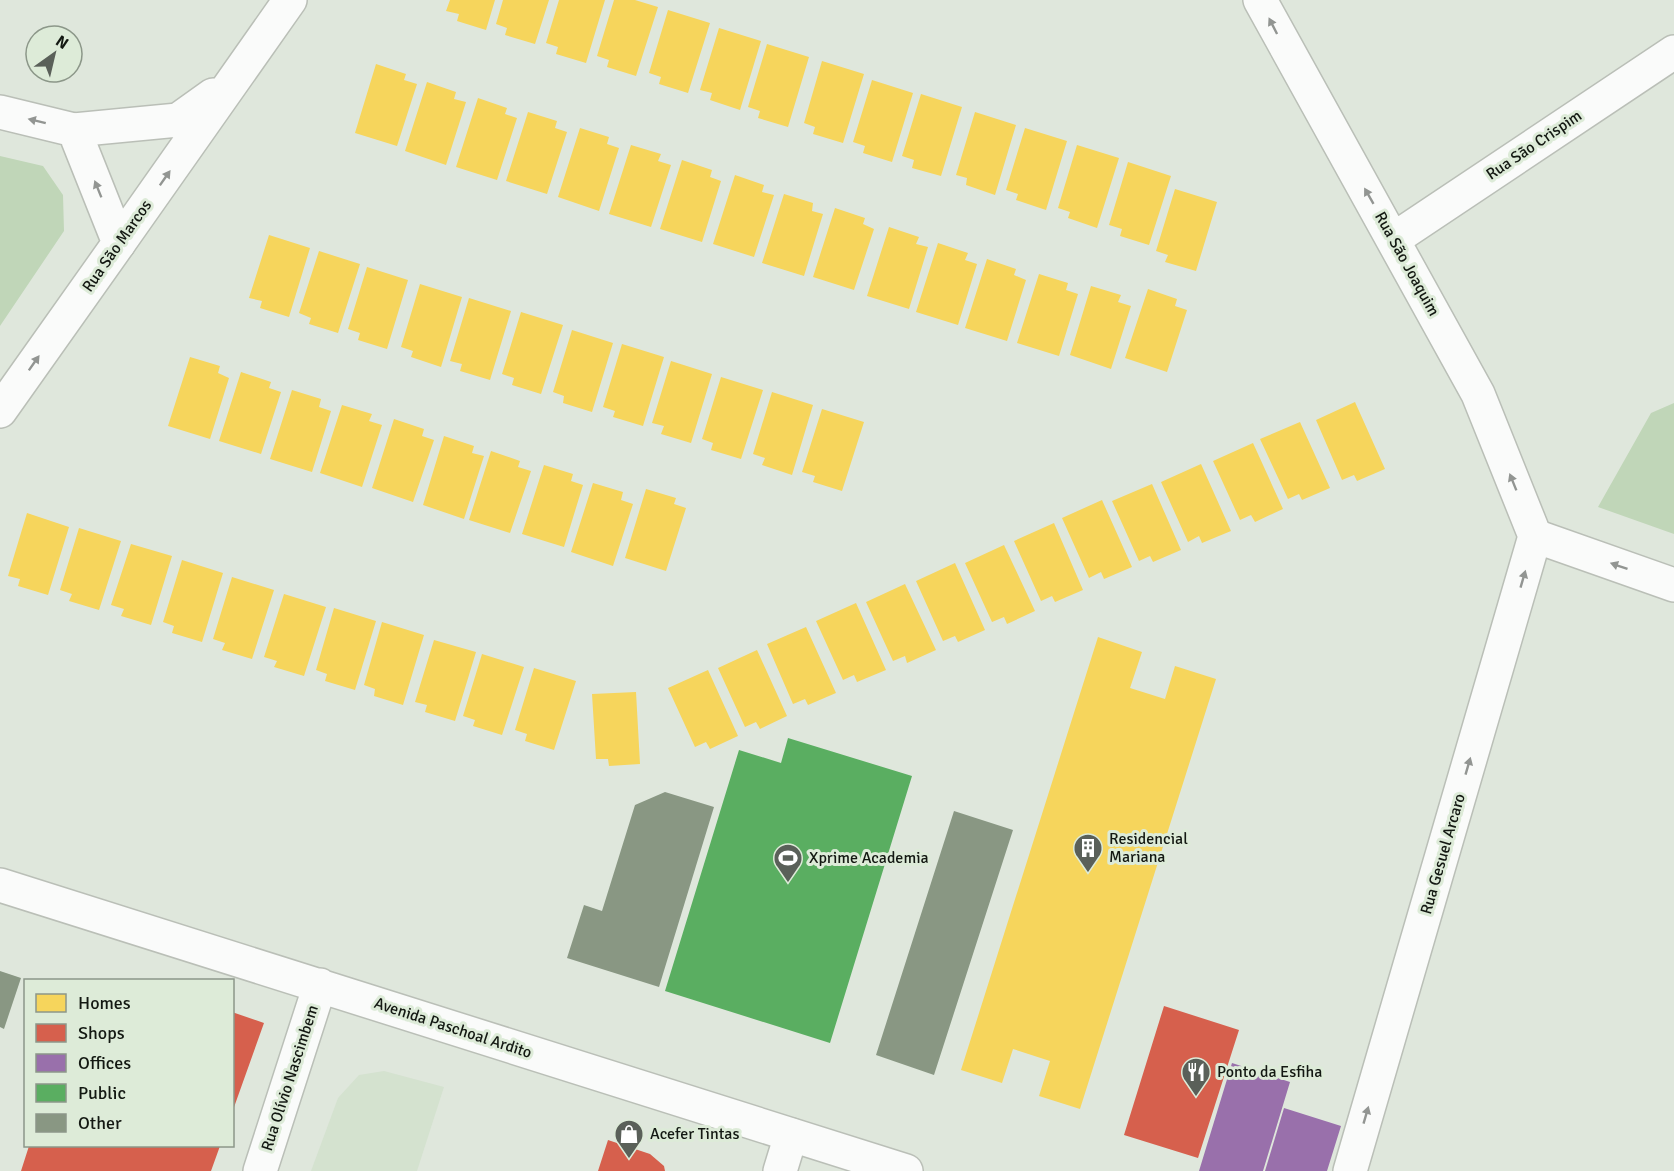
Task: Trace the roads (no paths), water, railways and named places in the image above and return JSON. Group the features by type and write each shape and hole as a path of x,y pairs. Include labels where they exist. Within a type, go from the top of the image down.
{"street":[{"name":"Rua São Marcos","path":"0,411 290,0"},
{"name":"Rua São Joaquim","path":"1260,0 1478,394 1535,536"},
{"name":"Rua São Crispim","path":"1394,239 1674,52"},
{"name":"Rua São Marcos","path":"0,112 74,130 178,120 234,80"},
{"path":"74,130 119,243"},
{"path":"1535,536 1674,585"},
{"name":"Rua Gesuel Arcaro","path":"1350,1171 1535,536"},
{"name":"Avenida Paschoal Ardito","path":"0,885 906,1171"},
{"name":"Rua Olívio Nascimbem","path":"260,1171 320,985"},
{"path":"780,1171 791,1135"}],"place":[{"name":"Residencial Mariana","path":"1088,874"},
{"name":"Xprime Academia","path":"788,884"},
{"name":"Ponto da Esfiha","path":"1196,1098"},
{"name":"Acefer Tintas","path":"629,1160"}]}
